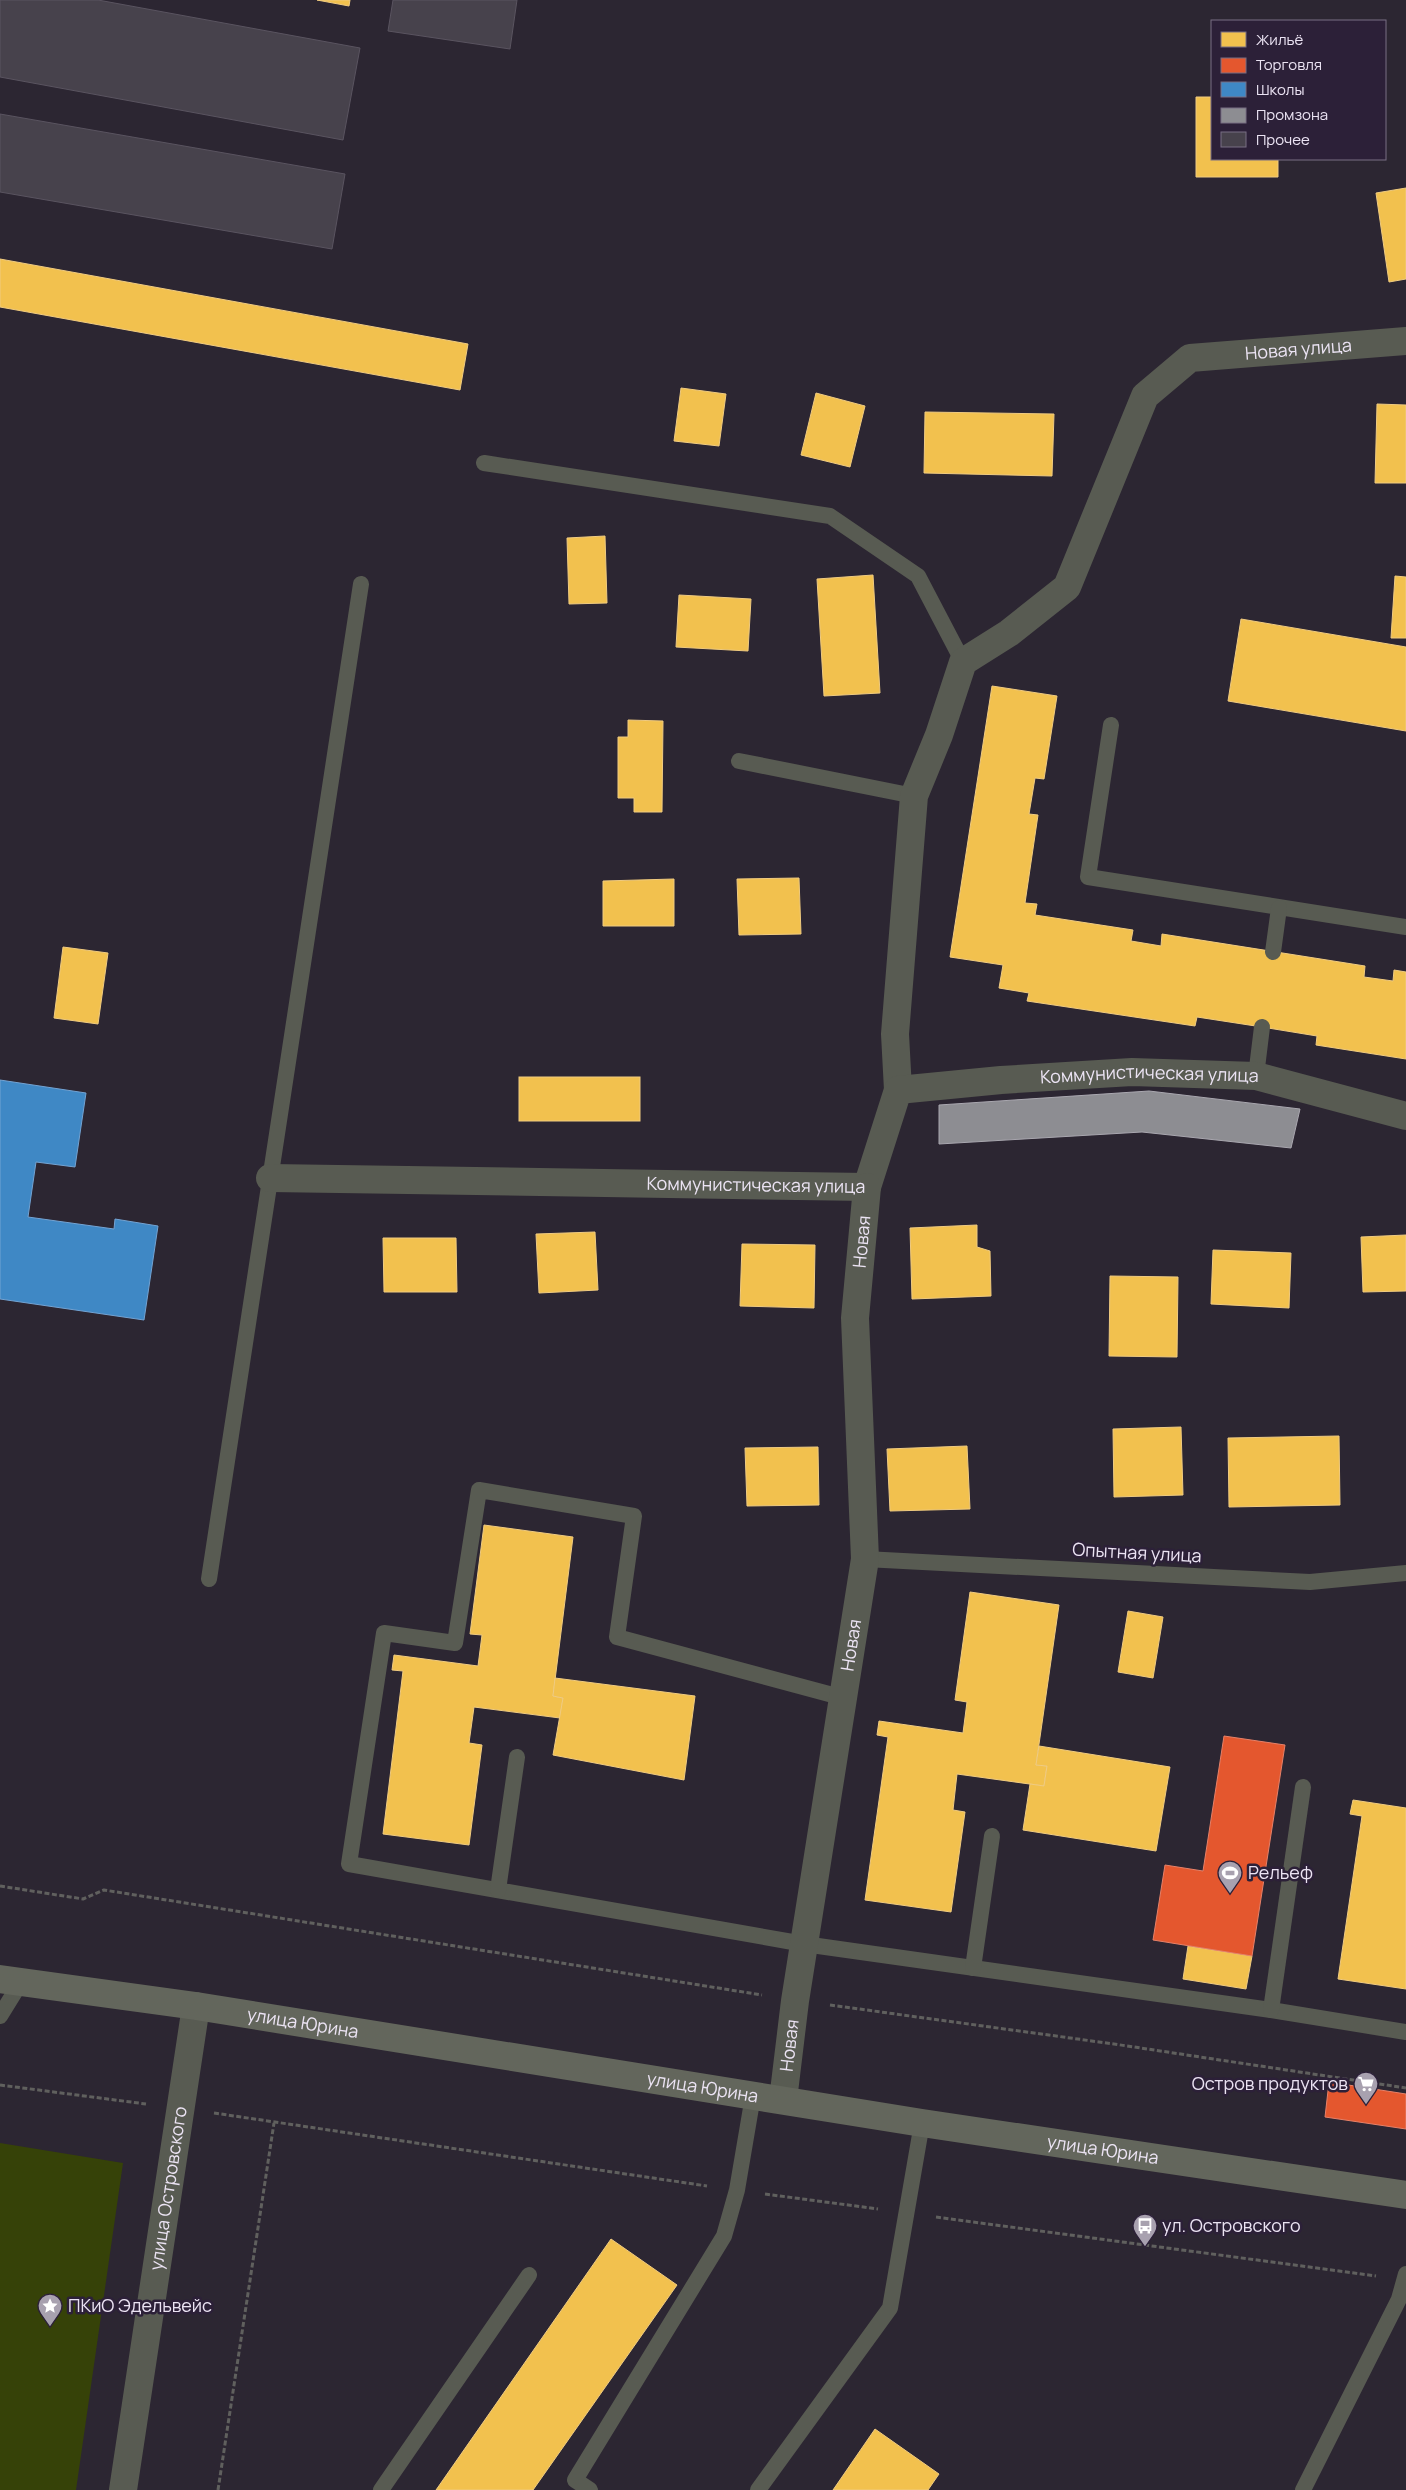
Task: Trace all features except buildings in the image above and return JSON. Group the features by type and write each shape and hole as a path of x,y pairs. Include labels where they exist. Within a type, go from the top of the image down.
{"main road":[{"name":"улица Юрина","path":"11,1980 196,2006 922,2123 1406,2195"}],"street":[{"name":"Новая улица","path":"963,662 1009,633 1067,587 1145,396 1190,358 1406,341"},
{"path":"898,1090 895,1034 914,796 938,735 963,662"},
{"name":"Коммунистическая улица","path":"270,1178 867,1187 898,1090 1001,1080 1132,1072 1256,1076 1406,1116"},
{"name":"Новая","path":"783,2100 795,2001 865,1559 855,1318 867,1187"},
{"name":"улица Островского","path":"123,2490 179,2108 196,2006"}],"lane":[{"path":"484,463 830,516 918,576 963,662"},
{"path":"209,1579 361,584"},
{"path":"1111,725 1088,878 1406,927"},
{"path":"739,761 914,796"},
{"path":"1273,952 1279,908"},
{"path":"1256,1076 1262,1027"},
{"path":"844,1698 618,1637 634,1516 479,1490 455,1643 384,1633 349,1864 804,1944 1271,2010 1406,2032"},
{"name":"Опытная улица","path":"865,1559 1310,1582 1406,1574"},
{"path":"498,1890 517,1757"},
{"path":"1271,2010 1303,1787"},
{"path":"973,1968 992,1836"},
{"path":"0,2016 11,1980"},
{"path":"590,2490 575,2480 724,2236 737,2190 753,2096"},
{"path":"758,2490 890,2308 908,2213 922,2123"},
{"path":"381,2490 529,2275"},
{"path":"1303,2490 1403,2304 1405,2276"}],"path":[{"path":"0,1886 83,1899 104,1890 795,2001 1114,2044 1406,2088"},
{"path":"0,2085 179,2108 737,2190 1084,2238 1405,2276"},
{"path":"218,2490 274,2122"}],"green space":[{"name":"ПКиО Эдельвейс","path":"0,2143 123,2163 76,2490 0,2490"}],"place":[{"name":"Рельеф","path":"1230,1894"},
{"name":"Остров продуктов","path":"1366,2105"},
{"name":"ул. Островского","path":"1145,2247"},
{"name":"ПКиО Эдельвейс","path":"50,2327"}]}
